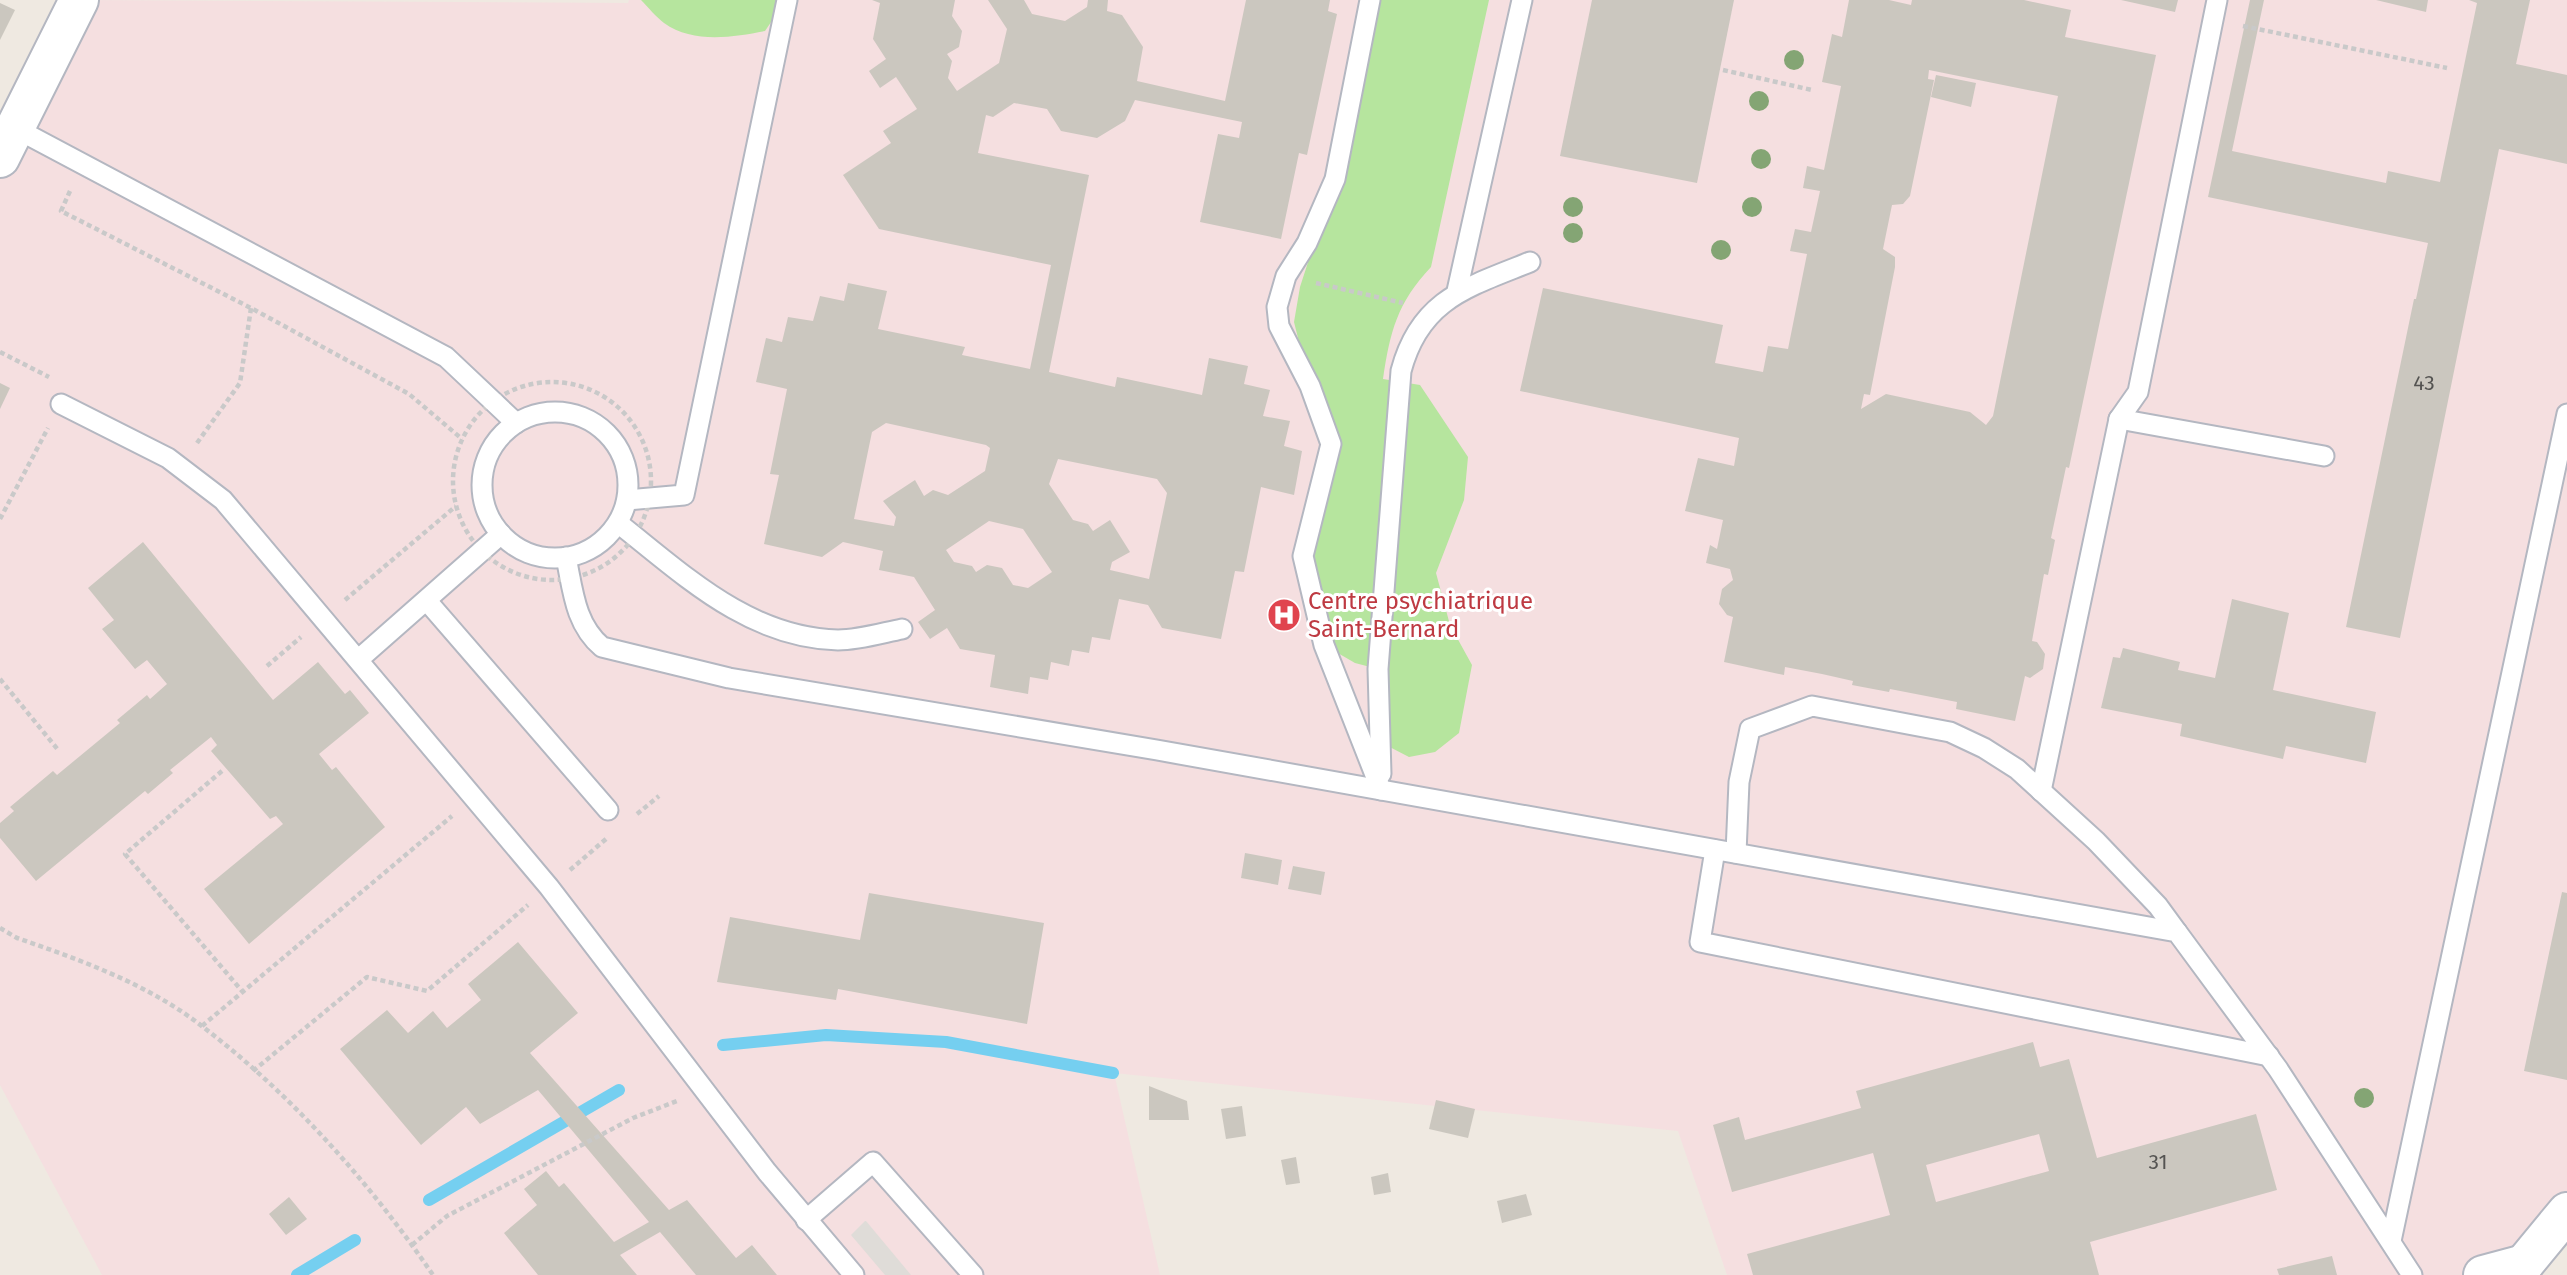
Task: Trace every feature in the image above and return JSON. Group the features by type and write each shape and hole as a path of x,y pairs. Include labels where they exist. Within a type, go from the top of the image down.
{"street":[{"path":"8,143 79,0"},
{"path":"2483,1275 2519,1270 2567,1212"}],"lane":[{"path":"627,500 684,495 787,0"},
{"path":"1370,0 1335,179 1307,243 1286,276 1276,307 1279,326 1310,386 1331,444 1303,556 1324,645 1381,790"},
{"path":"1457,291 1522,0"},
{"path":"2041,791 2119,419 2138,392 2215,10"},
{"path":"8,143 82,164 446,358 516,423"},
{"path":"1381,790 1378,669 1401,371 1408,342 1432,312 1457,291 1530,262"},
{"path":"61,404 181,466 223,500 550,887 704,1090 806,1220 854,1275"},
{"path":"558,412 580,416 599,426 614,440 624,458 628,479 627,500 618,523 604,539 587,551 566,557 543,557 520,549 502,534 489,517 483,497 483,475 489,455 500,437 516,423 537,414 558,412"},
{"path":"2391,1241 2567,414"},
{"path":"2119,419 2324,456"},
{"path":"618,523 718,602 765,625 801,635 840,640 902,629"},
{"path":"359,659 502,534"},
{"path":"566,557 580,621 590,637 602,647 729,678 1381,790 2177,932"},
{"path":"427,601 608,810"},
{"path":"1736,853 1739,782 1750,729 1812,706 1950,732 1984,748 2017,769 2096,841 2158,906 2269,1056 2412,1275"},
{"path":"1715,850 1700,942 2269,1056"},
{"path":"806,1220 873,1163 973,1275"}],"path":[{"path":"2215,10 2447,68"},
{"path":"1723,70 1812,90"},
{"path":"82,164 61,211 251,308 409,394 462,439"},
{"path":"1286,276 1404,303"},
{"path":"181,466 240,383 251,308"},
{"path":"0,352 68,387 0,519"},
{"path":"554,382 586,388 612,402 634,425 648,453 652,485 646,515 634,536 607,564 570,578 548,581 517,574 483,551 468,535 456,506 453,472 462,439 475,417 494,400 522,386 554,382"},
{"path":"267,666 456,506"},
{"path":"0,679 59,751"},
{"path":"222,771 125,854 242,991"},
{"path":"630,819 659,796"},
{"path":"202,1026 474,797"},
{"path":"253,1070 367,977 427,991 611,835"},
{"path":"0,928 17,938 130,983 202,1026 253,1070 338,1154 433,1275"},
{"path":"412,1245 447,1216 633,1118 704,1090"}],"shaded area":[{"name":"Centre psychiatrique Saint-Bernard","path":"79,0 628,3 629,0 2567,0 2567,1212 2483,1275 1727,1275 1678,1131 1114,1073 1160,1275 102,1275 0,1085 0,158"},
{"path":"865,1221 911,1275 885,1275 851,1235"}],"green space":[{"path":"641,0 786,0 765,31 714,37 675,30 661,21"},
{"path":"1370,0 1489,0 1431,267 1410,293 1397,319 1383,379 1420,385 1468,457 1464,500 1436,573 1450,625 1472,665 1459,733 1435,752 1409,757 1380,742 1378,669 1355,663 1324,645 1303,556 1331,444 1310,386 1294,322 1300,287 1335,179"}],"building":[{"path":"872,0 955,0 952,16 962,31 959,47 947,54 952,61 948,78 957,91 999,63 1007,29 988,0 1024,0 1032,14 1065,21 1087,7 1088,0 1108,0 1107,11 1122,15 1143,47 1137,81 1225,101 1246,0 1330,0 1328,11 1337,14 1307,155 1299,153 1281,239 1200,222 1218,134 1239,138 1242,122 1135,100 1125,121 1097,138 1061,131 1047,109 1014,103 993,117 986,115 978,153 1089,175 1049,372 1115,387 1117,377 1202,395 1209,358 1248,366 1244,384 1270,390 1263,416 1290,421 1284,446 1302,451 1294,495 1261,487 1244,572 1235,571 1221,639 1162,628 1148,605 1119,599 1110,640 1092,637 1089,653 1072,650 1069,666 1051,662 1048,680 1030,677 1028,694 990,687 995,655 960,649 947,628 930,639 918,622 935,610 914,577 879,570 883,551 843,542 822,557 764,544 779,475 770,474 787,389 756,382 766,338 782,342 788,317 813,321 820,296 844,301 848,283 887,291 878,329 965,347 962,355 1030,369 1051,265 879,229 843,175 891,143 883,131 917,109 896,77 880,88 869,71 886,59 873,39 880,3","holes":["886,423 986,445 990,448 985,471 948,495 933,490 924,496 915,480 883,501 896,517 894,526 854,519 872,432","1058,459 1157,479 1167,493 1149,579 1110,570 1112,562 1130,552 1110,520 1093,531 1088,524 1073,520 1049,484","989,521 1023,529 1052,572 1028,588 1013,585 1002,568 987,565 976,572 972,566 954,562 946,550"]},
{"path":"1592,0 1734,0 1697,183 1560,156"},
{"path":"1849,0 1889,0 1911,5 1912,0 2024,0 2071,10 2065,37 2156,55 2069,468 2066,467 2051,538 2055,540 2048,575 2044,574 2032,641 2037,642 2045,654 2043,669 2030,678 2025,676 2015,721 1956,709 1957,702 1890,689 1889,692 1852,685 1853,681 1822,674 1785,667 1784,675 1724,662 1733,617 1727,615 1719,604 1722,589 1733,580 1730,569 1706,563 1710,545 1717,549 1723,520 1685,511 1698,458 1734,466 1739,438 1520,391 1543,288 1723,325 1715,363 1763,372 1768,346 1788,349 1807,254 1790,251 1795,229 1811,232 1820,191 1803,188 1807,166 1824,170 1841,86 1822,82 1832,34 1842,37","holes":["1929,70 2058,96 1993,416 1986,425 1970,412 1886,394 1861,409 1864,394 1870,395 1895,267 1895,257 1883,249 1892,205 1903,204 1910,196 1934,80 1928,79"]},
{"path":"2121,0 2178,0 2175,12"},
{"path":"2250,0 2264,0 2232,151 2386,183 2388,171 2440,182 2477,3 2469,0 2530,0 2516,64 2567,75 2567,164 2499,149 2400,638 2346,627 2428,243 2208,197"},
{"path":"2376,0 2428,0 2426,12"},
{"path":"0,3 15,10 0,40"},
{"path":"1936,75 1976,83 1971,107 1931,97"},
{"path":"0,383 10,388 0,409"},
{"path":"143,542 273,700 318,662 345,694 350,690 369,713 319,754 332,770 336,767 385,827 249,944 204,889 283,824 276,816 270,819 211,751 217,745 211,737 170,770 173,773 148,794 145,791 36,881 0,838 0,823 14,811 10,807 53,771 57,775 120,723 117,720 147,695 150,699 167,684 147,660 135,669 102,629 114,620 88,588"},
{"path":"2232,599 2289,613 2273,690 2376,712 2366,763 2286,746 2283,759 2180,736 2182,724 2101,708 2113,657 2120,658 2123,648 2180,662 2178,670 2215,678"},
{"path":"1245,853 1282,860 1278,885 1241,878"},
{"path":"1293,866 1325,872 1321,895 1288,889"},
{"path":"2562,892 2567,893 2567,1080 2524,1071"},
{"path":"869,893 1044,923 1027,1024 838,989 836,1000 717,982 730,917 860,940"},
{"path":"518,942 578,1013 530,1053 669,1210 687,1200 736,1258 752,1245 777,1275 696,1275 660,1232 620,1255 637,1275 538,1275 504,1233 537,1205 524,1189 546,1171 559,1187 564,1183 614,1242 649,1222 538,1090 480,1124 466,1107 421,1145 340,1049 387,1010 408,1033 433,1011 447,1028 481,1000 468,984"},
{"path":"2033,1042 2040,1067 2069,1059 2097,1158 2256,1114 2277,1190 2090,1242 2099,1275 1753,1275 1747,1254 1890,1215 1873,1153 1732,1192 1713,1125 1739,1117 1745,1140 1861,1108 1856,1091","holes":["2039,1134 2049,1171 1936,1202 1926,1165"]},
{"path":"1149,1086 1187,1101 1189,1120 1149,1120"},
{"path":"1436,1100 1475,1109 1468,1138 1429,1129"},
{"path":"1242,1106 1246,1136 1226,1139 1221,1109"},
{"path":"1296,1157 1300,1183 1286,1185 1281,1160"},
{"path":"1388,1173 1391,1192 1374,1195 1371,1177"},
{"path":"1526,1194 1532,1215 1502,1223 1497,1201"},
{"path":"289,1197 307,1219 286,1235 269,1214"},
{"path":"2332,1256 2337,1275 2279,1275 2277,1269"}],"waterway":[{"path":"723,1045 826,1035 946,1042 1113,1073"},
{"path":"429,1200 619,1090"},
{"path":"297,1275 355,1240"}],"place":[{"name":"Centre psychiatrique Saint-Bernard","path":"1284,615"}]}
